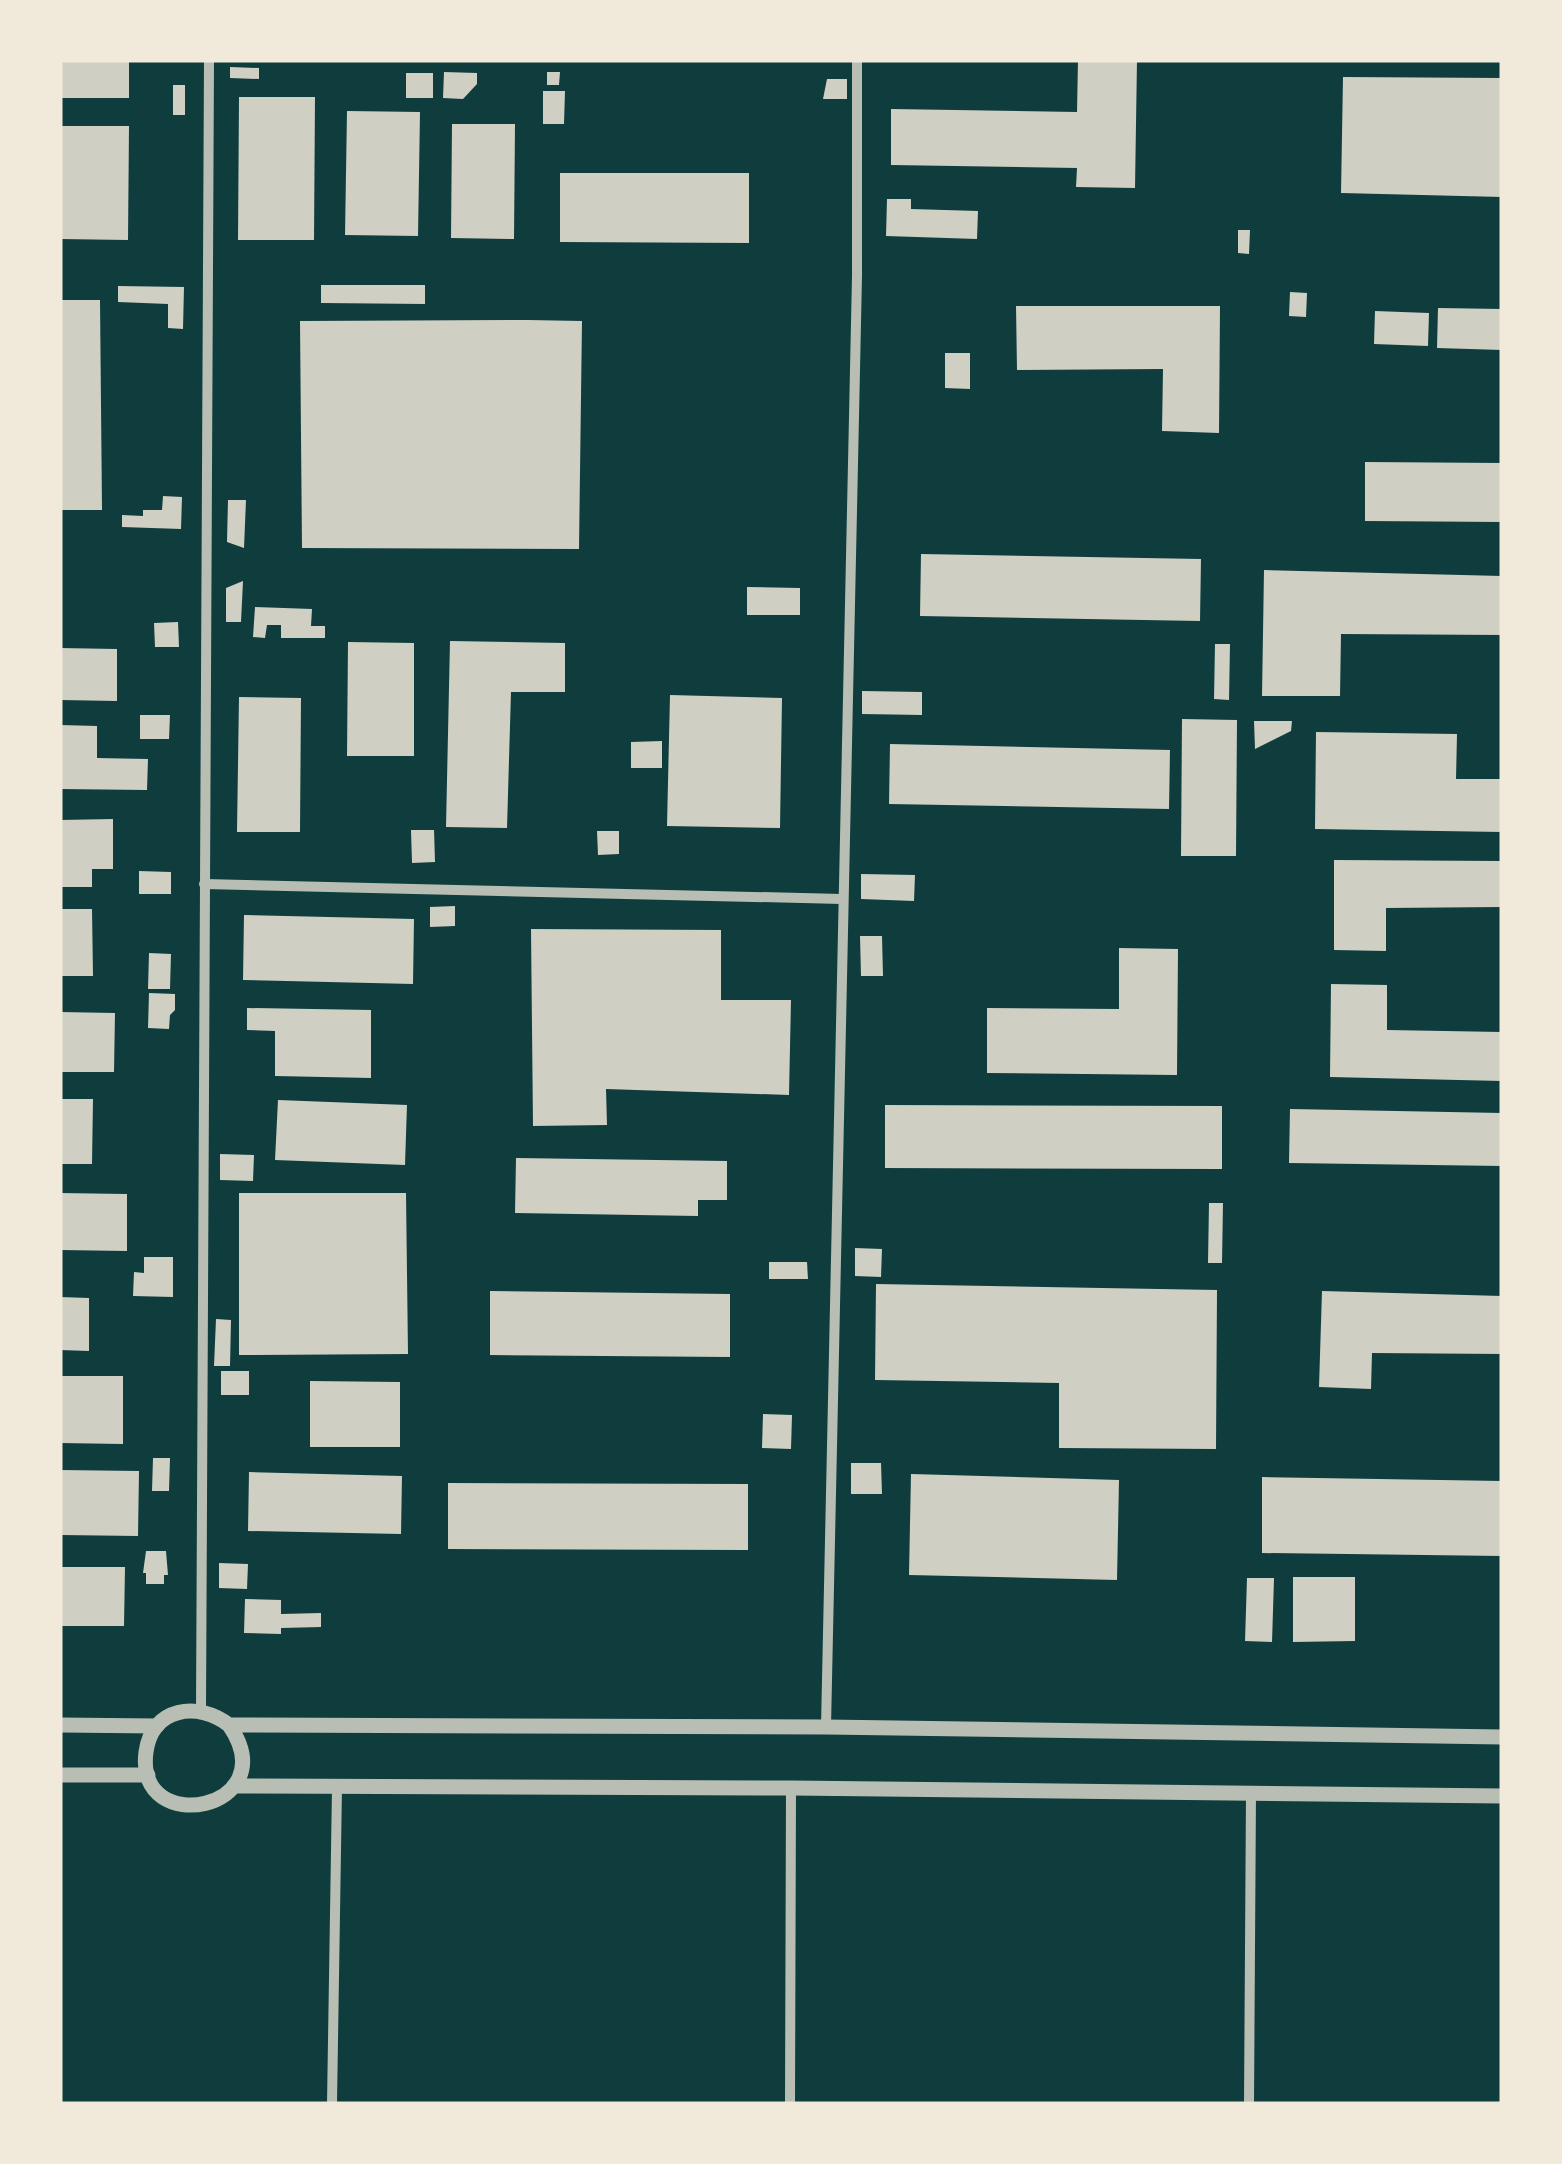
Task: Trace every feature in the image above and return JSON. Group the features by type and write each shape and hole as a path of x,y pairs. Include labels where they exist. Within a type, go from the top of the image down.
{"street":[{"path":"201,1710 208,60"},
{"path":"826,1727 857,276 858,60"},
{"path":"204,884 842,899"},
{"path":"185,1710 216,1715 229,1725 242,1762 234,1786 223,1797 210,1804 180,1805 156,1788 148,1775 146,1750 157,1726 185,1710"},
{"path":"60,1725 157,1726"},
{"path":"229,1725 826,1727 1502,1737"},
{"path":"60,1775 148,1775"},
{"path":"234,1786 1502,1796"},
{"path":"332,2104 337,1788"},
{"path":"790,1788 790,2104"},
{"path":"1250,2104 1251,1792"}],"building":[{"path":"60,60 129,60 129,98 60,98"},
{"path":"1078,60 1137,60 1135,188 1076,187 1077,168 891,165 891,109 1077,112"},
{"path":"230,67 259,68 259,79 230,78"},
{"path":"444,72 477,73 477,84 463,99 443,98"},
{"path":"547,72 560,72 559,85 547,85"},
{"path":"406,73 433,73 433,98 406,98"},
{"path":"1343,77 1502,78 1502,197 1341,193"},
{"path":"827,79 847,79 847,99 823,99"},
{"path":"173,85 185,85 185,115 173,115"},
{"path":"543,91 565,91 564,124 543,124"},
{"path":"239,97 315,97 314,240 238,240"},
{"path":"347,111 420,112 418,236 345,235"},
{"path":"452,124 515,124 514,239 451,238"},
{"path":"60,126 129,126 128,240 60,239"},
{"path":"560,173 749,173 749,243 560,242"},
{"path":"887,199 911,199 911,209 978,211 977,239 886,236"},
{"path":"1238,230 1250,230 1249,254 1238,253"},
{"path":"321,285 425,285 425,304 321,303"},
{"path":"118,286 184,287 183,329 168,328 168,304 118,302"},
{"path":"1290,292 1307,293 1306,317 1289,316"},
{"path":"60,300 100,300 102,510 60,510"},
{"path":"1016,306 1220,306 1219,433 1162,431 1163,369 1017,370"},
{"path":"1438,308 1502,309 1502,350 1437,348"},
{"path":"1375,311 1429,313 1428,346 1374,344"},
{"path":"300,321 582,321 579,549 302,548"},
{"path":"945,353 970,353 970,389 945,388"},
{"path":"1365,462 1502,463 1502,522 1365,521"},
{"path":"163,496 182,497 181,529 122,527 122,515 143,516 143,510 162,510"},
{"path":"228,500 246,500 244,548 227,542"},
{"path":"921,554 1201,559 1200,621 920,616"},
{"path":"1264,570 1502,576 1502,635 1341,634 1340,696 1262,696"},
{"path":"243,581 241,622 226,622 226,588"},
{"path":"747,587 800,588 800,615 747,615"},
{"path":"255,607 312,609 311,626 325,626 325,638 281,638 281,625 267,625 265,638 253,637"},
{"path":"178,622 179,647 155,647 154,623"},
{"path":"450,641 565,643 565,692 511,692 507,828 446,827"},
{"path":"348,642 414,643 414,756 347,756"},
{"path":"1215,644 1230,644 1229,700 1214,699"},
{"path":"60,648 117,649 117,701 60,700"},
{"path":"862,691 922,692 922,715 862,714"},
{"path":"670,695 782,698 780,828 667,826"},
{"path":"239,697 301,698 300,832 237,832"},
{"path":"140,715 170,715 169,739 140,739"},
{"path":"1182,719 1237,720 1236,856 1181,856"},
{"path":"1254,721 1292,721 1291,731 1255,749"},
{"path":"60,725 97,726 97,758 148,759 147,790 60,789"},
{"path":"1316,732 1457,734 1456,779 1502,779 1502,832 1315,829"},
{"path":"662,741 662,768 631,768 631,742"},
{"path":"890,744 1170,750 1169,809 889,804"},
{"path":"113,819 113,869 92,869 92,887 60,887 60,820"},
{"path":"411,830 434,830 435,862 412,863"},
{"path":"597,831 619,831 619,854 598,855"},
{"path":"1334,860 1502,861 1502,907 1386,908 1386,951 1334,950"},
{"path":"139,871 171,872 171,894 139,894"},
{"path":"861,874 915,875 914,901 861,899"},
{"path":"455,906 455,926 430,927 430,907"},
{"path":"60,909 92,909 93,976 60,976"},
{"path":"244,915 414,919 413,984 243,980"},
{"path":"531,929 721,930 721,1000 791,1000 789,1095 606,1089 607,1125 533,1126"},
{"path":"860,936 882,936 883,976 861,976"},
{"path":"1119,948 1178,949 1177,1075 987,1073 987,1008 1119,1009"},
{"path":"149,953 171,954 170,989 148,989"},
{"path":"1331,984 1387,985 1387,1030 1502,1032 1502,1081 1330,1077"},
{"path":"149,993 175,994 169,1029 148,1028"},
{"path":"247,1008 371,1010 371,1078 275,1076 275,1031 247,1030"},
{"path":"60,1012 115,1013 114,1072 60,1072"},
{"path":"60,1099 93,1099 92,1164 60,1164"},
{"path":"278,1100 407,1105 405,1165 275,1160"},
{"path":"885,1105 1222,1106 1222,1169 885,1168"},
{"path":"1290,1109 1502,1113 1502,1166 1289,1163"},
{"path":"220,1154 254,1155 253,1181 220,1180"},
{"path":"516,1158 727,1161 727,1200 698,1200 698,1216 515,1213"},
{"path":"60,1193 127,1194 127,1251 60,1250"},
{"path":"239,1193 406,1193 408,1354 239,1355"},
{"path":"1209,1203 1223,1203 1222,1263 1208,1263"},
{"path":"855,1248 882,1249 881,1277 855,1276"},
{"path":"144,1257 173,1257 173,1297 133,1296 134,1272 144,1273"},
{"path":"769,1262 807,1262 808,1279 769,1279"},
{"path":"876,1284 1217,1290 1216,1449 1059,1448 1059,1383 875,1380"},
{"path":"490,1291 730,1294 730,1357 490,1355"},
{"path":"1322,1291 1502,1296 1502,1354 1372,1353 1371,1389 1319,1387"},
{"path":"60,1297 89,1298 89,1351 60,1350"},
{"path":"216,1319 231,1320 230,1366 214,1366"},
{"path":"221,1371 249,1371 249,1395 221,1395"},
{"path":"60,1376 123,1376 123,1444 60,1443"},
{"path":"310,1381 400,1382 400,1447 310,1447"},
{"path":"763,1414 792,1415 791,1449 762,1448"},
{"path":"153,1458 170,1458 169,1491 152,1491"},
{"path":"851,1463 881,1463 882,1494 851,1494"},
{"path":"60,1470 139,1471 138,1536 60,1535"},
{"path":"249,1472 402,1476 401,1534 248,1531"},
{"path":"911,1474 1119,1480 1117,1580 909,1575"},
{"path":"1262,1477 1502,1481 1502,1556 1262,1553"},
{"path":"448,1483 748,1484 748,1550 448,1549"},
{"path":"146,1551 166,1551 168,1575 164,1575 164,1584 146,1584"},
{"path":"219,1563 248,1564 247,1589 219,1588"},
{"path":"60,1567 125,1567 124,1626 60,1626"},
{"path":"1293,1577 1355,1577 1355,1641 1293,1642"},
{"path":"1247,1578 1274,1578 1272,1642 1245,1641"},
{"path":"245,1599 281,1600 281,1614 321,1613 321,1627 281,1628 281,1634 244,1633"}]}
